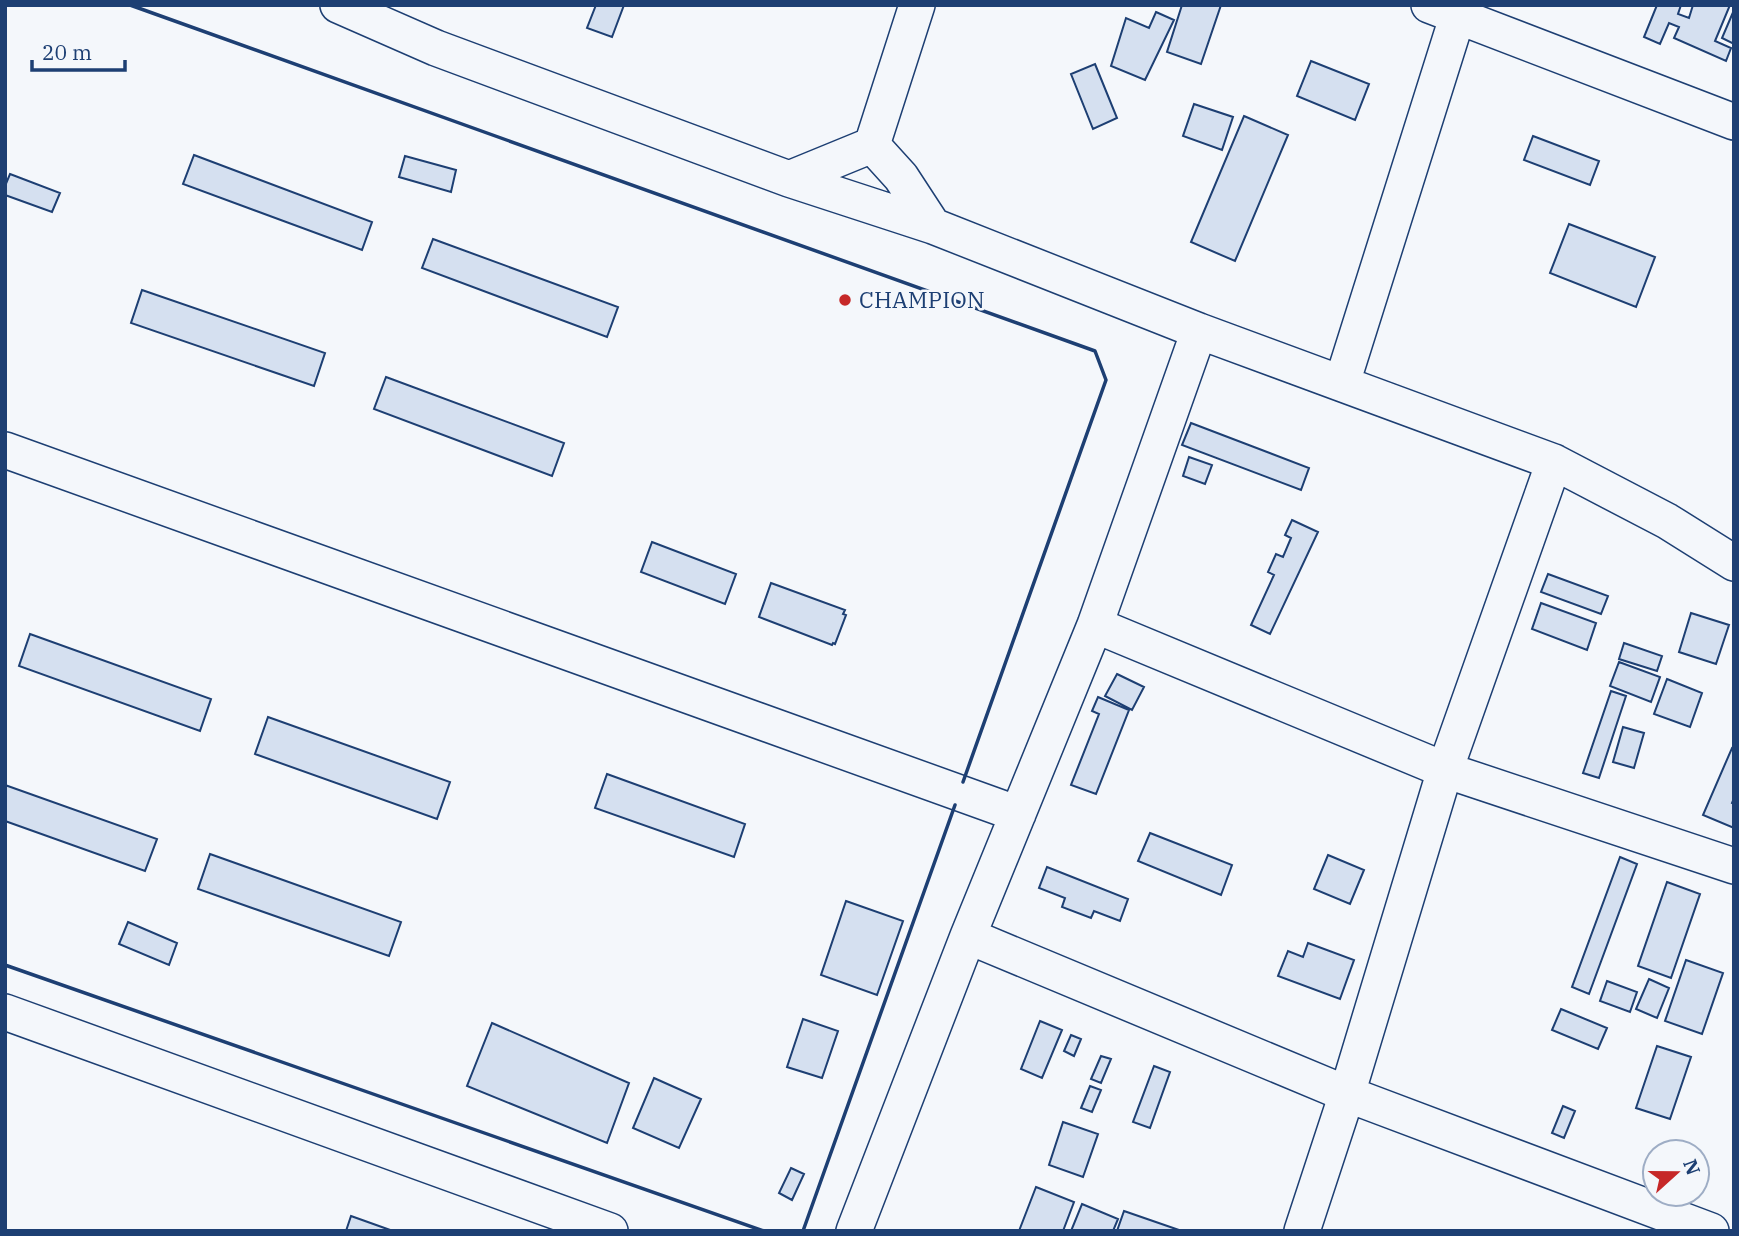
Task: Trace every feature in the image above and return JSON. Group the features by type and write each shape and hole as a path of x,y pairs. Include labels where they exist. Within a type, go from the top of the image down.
{"street":[{"path":"338,5 436,48 789,179 933,226 1199,331 1554,462 1667,520 1734,563"},
{"path":"789,179 872,145 917,5"},
{"path":"1342,383 1449,9 1734,122"},
{"path":"872,145 901,177 933,226"},
{"path":"854,1231 968,936 1096,625 1199,331"},
{"path":"5,450 1018,814"},
{"path":"1302,1231 1347,1094 1445,770 1554,462"},
{"path":"1096,625 1445,770 1734,866"},
{"path":"968,936 1347,1094 1711,1231"},
{"path":"5,1012 526,1216 610,1231"}],"building":[{"path":"596,5 624,5 612,37 587,28"},
{"path":"1182,5 1221,5 1201,64 1167,52"},
{"path":"1657,5 1681,5 1678,14 1689,18 1693,5 1730,5 1715,41 1731,48 1726,61 1674,38 1679,27 1669,23 1660,44 1644,37"},
{"path":"1734,10 1734,44 1722,38"},
{"path":"1156,12 1174,20 1145,80 1111,66 1126,18 1149,28"},
{"path":"1311,61 1369,84 1355,120 1297,96"},
{"path":"1095,64 1117,118 1093,129 1071,74"},
{"path":"1194,104 1233,117 1222,150 1183,136"},
{"path":"1244,116 1288,135 1235,261 1191,242"},
{"path":"1533,136 1599,161 1590,185 1524,160"},
{"path":"194,155 372,222 362,250 183,184"},
{"path":"405,156 456,170 451,192 399,177"},
{"path":"10,174 60,193 52,212 5,195"},
{"path":"1569,224 1655,257 1636,307 1550,273"},
{"path":"433,239 618,307 607,337 422,268"},
{"path":"142,290 325,353 314,386 131,323"},
{"path":"386,377 564,443 552,476 374,409"},
{"path":"1191,423 1309,468 1301,490 1182,445"},
{"path":"1189,457 1212,465 1205,484 1183,476"},
{"path":"1292,520 1318,532 1270,634 1251,625 1274,575 1268,572 1276,554 1283,557 1291,538 1285,535"},
{"path":"652,542 736,574 725,604 641,572"},
{"path":"1548,574 1608,596 1601,614 1541,592"},
{"path":"771,583 845,610 843,614 846,615 835,644 759,617"},
{"path":"1541,603 1596,623 1587,650 1532,629"},
{"path":"1691,613 1729,625 1716,664 1679,652"},
{"path":"30,634 211,699 200,731 19,666"},
{"path":"1624,643 1662,656 1657,671 1619,659"},
{"path":"1619,662 1660,677 1651,702 1610,686"},
{"path":"1117,674 1144,687 1132,710 1105,696"},
{"path":"1667,679 1702,693 1690,727 1654,714"},
{"path":"1611,691 1626,696 1599,778 1583,773"},
{"path":"1098,697 1129,710 1096,794 1071,785 1099,714 1092,711"},
{"path":"268,717 450,782 437,819 255,754"},
{"path":"1623,727 1644,733 1634,768 1613,762"},
{"path":"1732,748 1734,749 1734,828 1703,815"},
{"path":"607,774 745,824 734,857 595,808"},
{"path":"5,785 157,839 145,871 5,821"},
{"path":"1150,833 1232,865 1221,895 1138,861"},
{"path":"210,854 401,922 389,956 198,889"},
{"path":"1328,855 1364,870 1350,904 1314,889"},
{"path":"1620,857 1637,864 1589,994 1572,987"},
{"path":"1047,867 1128,899 1120,921 1094,911 1091,918 1062,907 1065,898 1039,888"},
{"path":"1667,882 1700,894 1671,978 1638,966"},
{"path":"846,901 903,921 877,995 821,975"},
{"path":"128,922 177,943 169,965 119,944"},
{"path":"1308,943 1354,960 1340,999 1278,976 1288,951 1303,957"},
{"path":"1686,960 1723,973 1702,1034 1665,1021"},
{"path":"1649,979 1669,988 1657,1018 1636,1009"},
{"path":"1607,981 1637,992 1630,1012 1600,1001"},
{"path":"1561,1009 1607,1028 1598,1049 1552,1030"},
{"path":"803,1019 838,1031 822,1078 787,1067"},
{"path":"1040,1021 1062,1030 1042,1078 1021,1069"},
{"path":"492,1023 629,1083 607,1143 467,1086"},
{"path":"1071,1035 1081,1039 1074,1056 1064,1051"},
{"path":"1657,1046 1691,1057 1670,1119 1636,1108"},
{"path":"1101,1056 1111,1059 1101,1083 1091,1079"},
{"path":"1154,1066 1170,1072 1150,1128 1133,1122"},
{"path":"654,1078 701,1099 679,1148 633,1128"},
{"path":"1090,1086 1101,1090 1092,1112 1081,1108"},
{"path":"1563,1106 1575,1111 1564,1138 1552,1133"},
{"path":"1063,1122 1098,1134 1083,1177 1049,1165"},
{"path":"791,1168 804,1174 792,1200 779,1193"},
{"path":"1036,1187 1074,1202 1063,1231 1019,1231"},
{"path":"1082,1204 1118,1219 1113,1231 1071,1231"},
{"path":"1124,1211 1179,1230 1179,1231 1117,1231"},
{"path":"351,1216 393,1231 346,1231"}],"wall":[{"path":"130,5 1095,351 1106,380 963,782"},
{"path":"803,1231 955,805"},
{"path":"5,965 764,1231"}],"place":[{"name":"CHAMPION","path":"845,300"}]}
